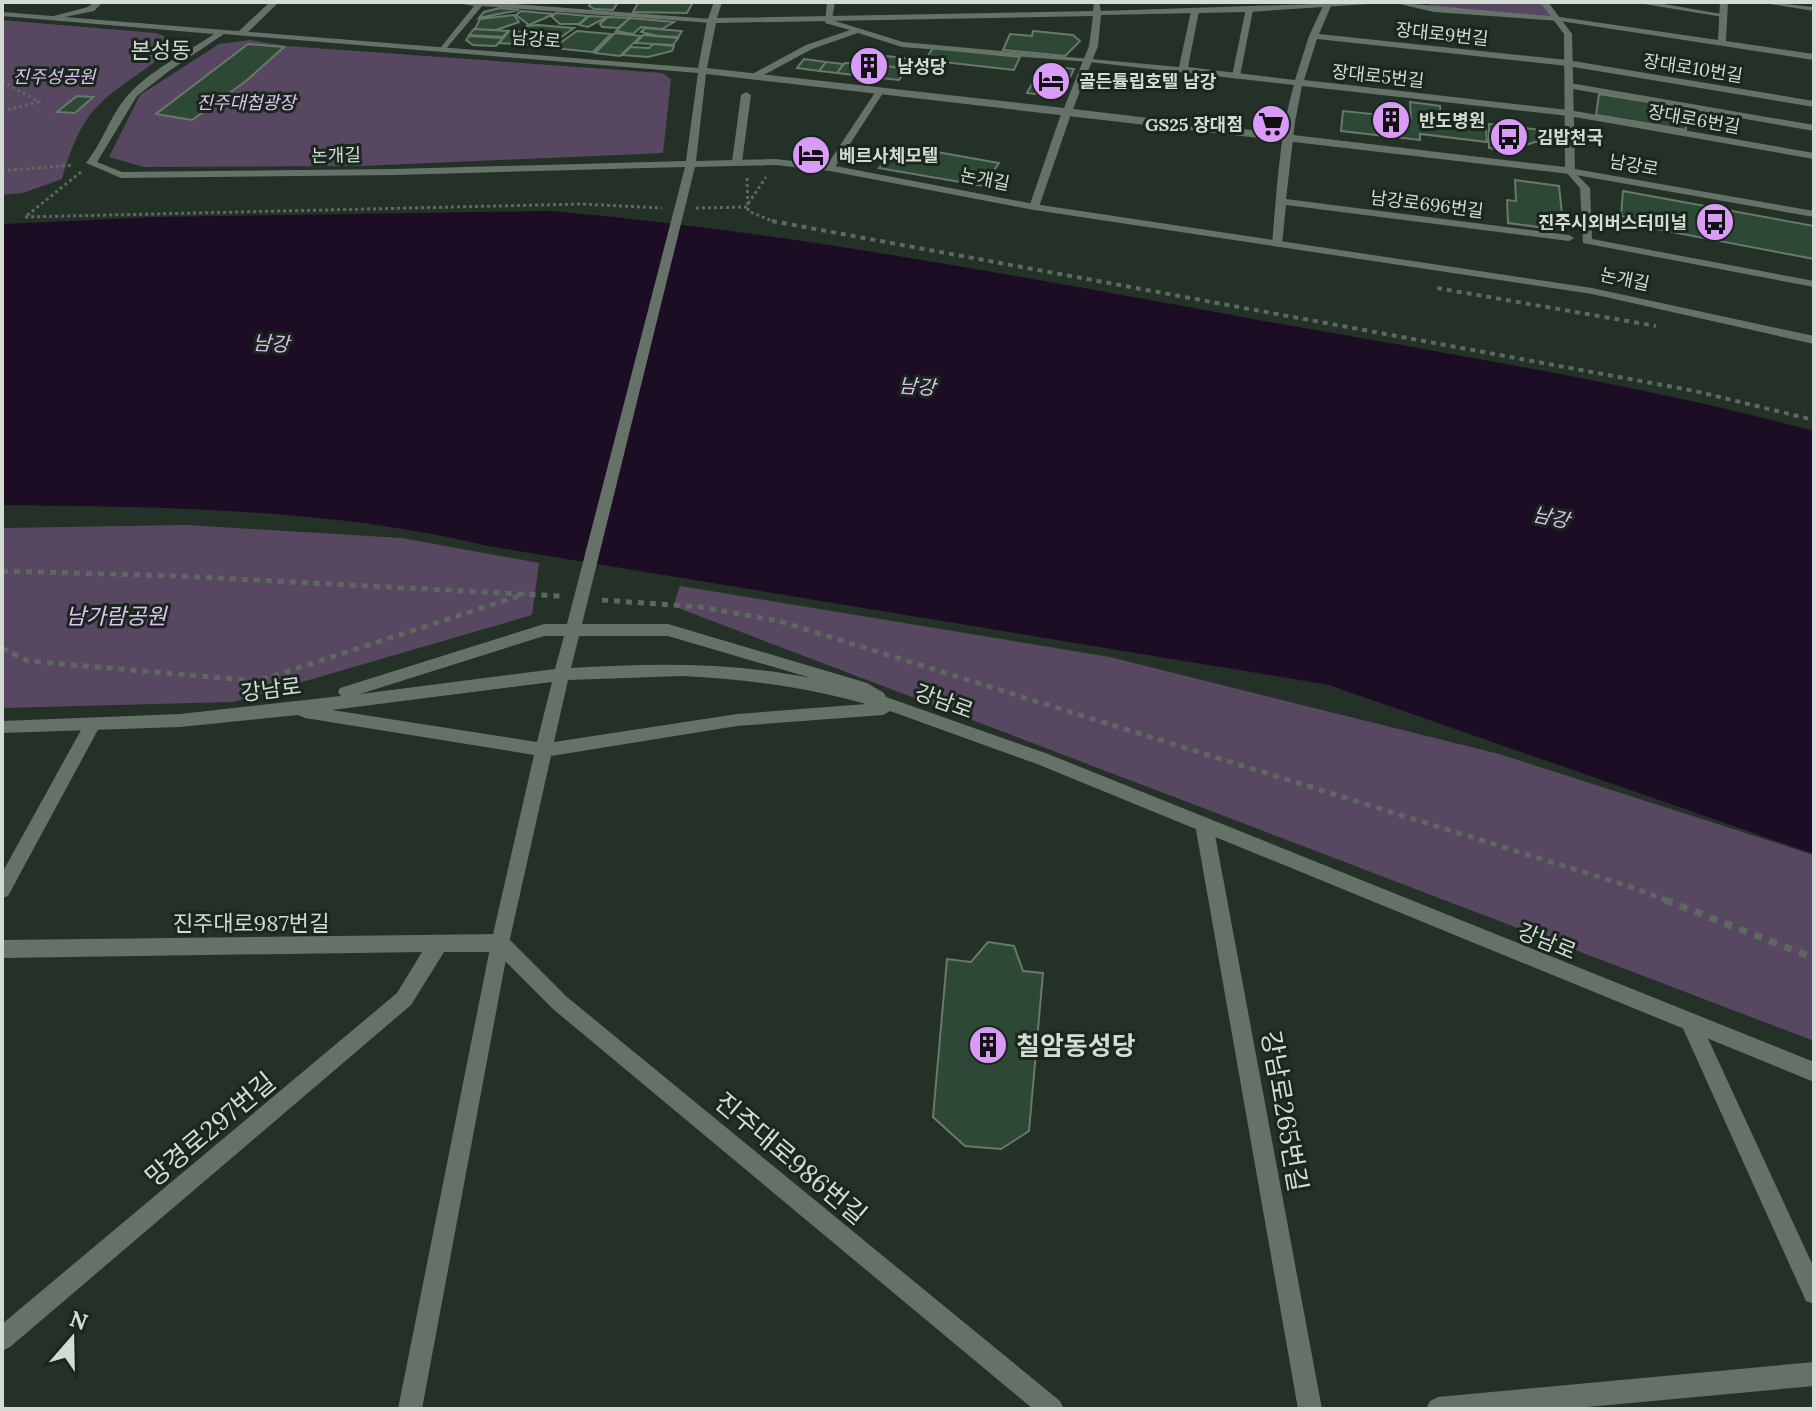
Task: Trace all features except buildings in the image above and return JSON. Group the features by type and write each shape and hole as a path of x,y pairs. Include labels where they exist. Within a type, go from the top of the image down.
{"street":[{"path":"50,18 91,9 99,2"},
{"path":"242,33 275,2"},
{"path":"455,2 711,21 828,21 1096,7 1249,10 1368,2"},
{"path":"572,10 578,2"},
{"path":"410,1409 500,943 553,708 693,155 700,107 700,70 718,2"},
{"path":"828,21 831,2"},
{"path":"1395,2 1441,10 1560,19 1814,57"},
{"path":"1424,2 1441,10"},
{"path":"1544,2 1560,19 1568,34 1570,171 1585,188 1587,241 1814,284"},
{"path":"1636,2 1723,15"},
{"path":"1722,43 1724,2"},
{"path":"1770,2 1814,9"},
{"path":"445,47 480,3"},
{"path":"1797,4 1814,18"},
{"path":"1277,244 1285,136 1297,83 1327,6"},
{"path":"1034,207 1066,114 1089,59 1096,7"},
{"path":"91,9 99,22"},
{"path":"1236,76 1249,10"},
{"path":"1183,70 1195,11"},
{"name":"남강로","path":"2,14 445,47 757,75 1066,114 1285,136 1570,171 1814,214"},
{"name":"장대로5번길","path":"828,21 902,44 1089,59 1569,113"},
{"path":"134,25 171,35 179,45 178,56 152,81"},
{"path":"757,75 809,47 856,31"},
{"path":"91,163 102,153 118,115 134,94 222,32"},
{"name":"장대로9번길","path":"1313,36 1567,63"},
{"name":"장대로10번길","path":"1567,63 1814,104"},
{"path":"1570,86 1814,128"},
{"path":"830,168 881,90"},
{"path":"737,162 746,95"},
{"name":"장대로6번길","path":"1569,113 1814,156"},
{"name":"논개길","path":"91,163 121,175 394,172 775,162 830,168 1034,207 1592,291 1814,340"},
{"name":"남강로696번길","path":"1281,201 1569,238"},
{"path":"291,710 544,630 668,630 861,687 897,708"},
{"name":"강남로","path":"2,727 92,726 291,710 519,676 647,669 742,673 796,682 897,708 1204,824 1814,1072"},
{"path":"291,710 545,750 737,720 897,708"},
{"path":"2,890 92,726"},
{"name":"강남로265번길","path":"1204,824 1310,1409"},
{"name":"진주대로987번길","path":"2,949 500,943"},
{"name":"진주대로986번길","path":"500,943 560,1003 1052,1409"},
{"name":"망경로297번길","path":"2,1339 404,999 437,946"},
{"path":"1691,1024 1814,1293"},
{"path":"1438,1409 1814,1374"}],"path":[{"path":"2,81 39,102 2,111"},
{"path":"737,162 747,169 746,207"},
{"path":"746,207 775,162"},
{"path":"2,171 91,163"},
{"path":"91,163 25,217 582,204 669,208"},
{"path":"684,208 746,207 758,218 779,224 1695,391 1814,420"},
{"path":"2,648 28,661 258,681 530,593"}],"green space":[{"path":"1424,2 1544,2 1560,19 1441,10"},
{"name":"진주성공원","path":"2,20 155,33 164,36 173,46 112,93 88,117 78,134 62,179 23,193 2,195"},
{"name":"진주대첩광장","path":"250,40 287,46 662,73 671,79 663,153 362,166 144,167 109,157 140,95 219,44"},
{"name":"남가람공원","path":"187,525 402,538 539,563 532,615 233,702 2,708 2,528"},
{"path":"680,586 1110,657 1499,754 1814,855 1814,1041 673,606"}],"water":[{"name":"남강","path":"551,211 730,231 998,273 1540,370 1678,398 1814,431 1814,854 1329,685 368,524 246,512 2,505 2,224 157,217"}],"place":[{"name":"남성당","path":"869,66"},
{"name":"골든튤립호텔 남강","path":"1051,81"},
{"name":"반도병원","path":"1391,120"},
{"name":"GS25 장대점","path":"1271,124"},
{"name":"김밥천국","path":"1509,137"},
{"name":"베르사체모텔","path":"811,155"},
{"name":"진주시외버스터미널","path":"1715,222"},
{"name":"칠암동성당","path":"988,1045"}],"district":[{"name":"본성동","path":"161,50"}]}
